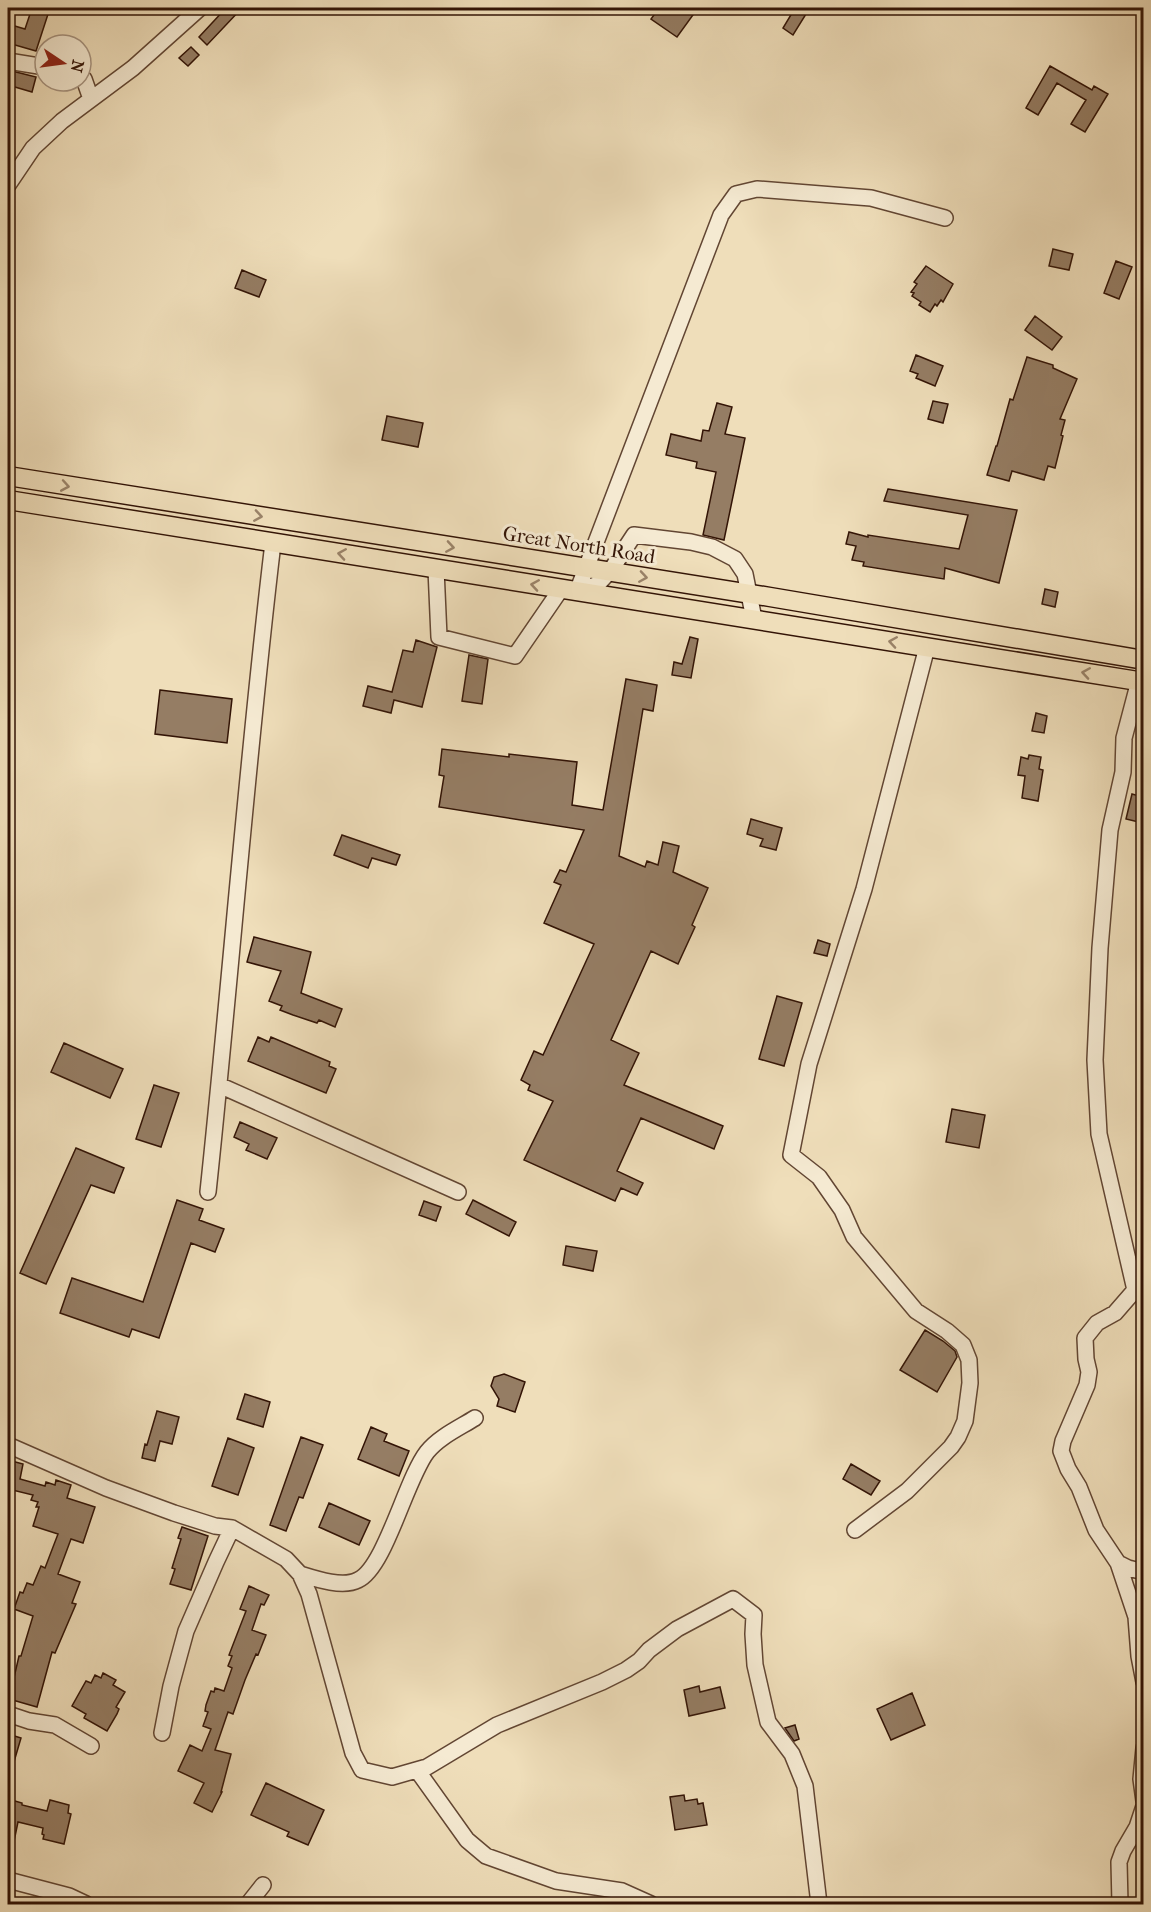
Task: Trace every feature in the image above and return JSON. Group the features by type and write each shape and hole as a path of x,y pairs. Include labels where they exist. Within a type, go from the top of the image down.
{"main road":[{"name":"Great North Road","path":"8,476 749,594 1143,660"},
{"path":"8,500 1141,682"}],"street":[{"path":"8,185 33,148 62,121 133,68 200,8"},
{"path":"8,61 33,65"},
{"path":"89,93 91,99"},
{"path":"436,569 439,637 515,656 586,568 721,215 736,194 757,189 871,198 945,218"},
{"path":"569,590 598,584 634,535 690,542 719,549 735,559 745,574 754,619"},
{"path":"208,1192 258,671 273,543"},
{"path":"855,1530 907,1491 951,1448 965,1421 970,1383 969,1360 963,1345 947,1331 916,1311 854,1237 842,1210 819,1178 791,1155 809,1064 864,889 927,647"},
{"path":"1141,682 1124,738 1123,772 1110,830 1100,948 1095,1060 1099,1134 1135,1290 1115,1314 1097,1323 1085,1338 1089,1372 1087,1385 1060,1452 1096,1530 1118,1563 1136,1617 1143,1682"},
{"path":"219,1085 458,1192"},
{"path":"300,1574 324,1582 341,1582 357,1581 368,1573 377,1558 418,1466 428,1451 446,1435 475,1418"},
{"path":"8,1445 106,1488 174,1513 215,1526 232,1528 286,1559 300,1574 309,1594 353,1753 363,1770 392,1777 427,1767 497,1725 626,1670 677,1629 733,1599 754,1615 755,1665 768,1722 792,1754 805,1786 819,1905"},
{"path":"162,1733 171,1686 186,1630 232,1528"},
{"path":"1118,1563 1143,1572"},
{"path":"8,1714 29,1721 55,1725 91,1746"},
{"path":"1143,1748 1141,1779 1143,1801"},
{"path":"417,1770 467,1840 486,1856 556,1881 622,1892 651,1905"},
{"path":"1120,1905 1119,1862 1137,1827 1143,1806"},
{"path":"8,1880 69,1896 86,1905"},
{"path":"248,1905 263,1885"}],"building":[{"path":"32,8 50,8 42,33 33,33 33,50 8,43 8,24 25,29"},
{"path":"226,8 242,8 207,45 199,37"},
{"path":"659,8 698,8 677,37 651,19"},
{"path":"795,8 806,14 793,35 783,28"},
{"path":"191,47 199,55 188,66 179,58"},
{"path":"1050,66 1092,90 1094,86 1108,94 1085,132 1071,124 1086,100 1057,83 1038,115 1026,108"},
{"path":"12,71 33,76 32,92 8,85"},
{"path":"1053,249 1073,254 1069,270 1049,266"},
{"path":"1116,261 1132,267 1119,299 1104,293"},
{"path":"926,266 953,284 943,302 941,300 937,306 935,304 930,312 919,305 921,302 912,296 914,293 911,292 917,284 914,282"},
{"path":"242,270 266,280 259,297 235,288"},
{"path":"1035,316 1062,337 1052,350 1025,330"},
{"path":"916,355 943,366 935,386 916,378 918,374 910,371"},
{"path":"1027,357 1053,365 1053,368 1077,379 1060,419 1065,420 1055,468 1048,466 1044,480 1012,471 1009,481 987,475 1010,399 1013,400"},
{"path":"933,401 948,404 943,423 928,419"},
{"path":"717,403 732,407 725,434 745,438 724,540 703,535 716,472 696,468 697,462 666,455 671,434 701,441 703,430 709,431"},
{"path":"387,416 423,423 418,447 382,440"},
{"path":"888,489 1017,510 999,583 945,568 944,579 863,566 864,562 852,560 856,546 846,544 849,532 868,537 868,535 959,549 968,515 884,501"},
{"path":"1045,589 1058,592 1055,607 1042,604"},
{"path":"690,637 698,639 691,678 672,675 674,662 682,664"},
{"path":"416,640 437,647 422,707 394,700 391,713 363,706 368,686 392,692 403,650 413,652"},
{"path":"469,655 488,659 482,704 462,701"},
{"path":"626,679 657,685 653,711 643,709 619,856 645,867 647,861 658,865 663,842 679,846 673,872 708,888 692,925 695,927 678,964 651,951 611,1040 639,1053 624,1085 723,1126 714,1149 641,1118 617,1171 643,1183 637,1195 621,1188 615,1201 524,1160 553,1101 528,1090 530,1085 521,1080 534,1051 543,1055 594,944 544,923 561,885 554,882 560,870 566,872 584,830 439,807 444,776 439,775 442,749 577,762 572,805 603,810"},
{"path":"160,690 232,699 227,743 155,734"},
{"path":"1036,713 1047,716 1044,733 1032,731"},
{"path":"1029,755 1041,757 1039,769 1043,770 1038,801 1022,798 1025,776 1018,775 1021,757 1028,759"},
{"path":"1132,794 1143,797 1143,823 1126,819"},
{"path":"751,819 782,828 776,850 760,846 763,839 747,834"},
{"path":"342,835 400,855 396,865 372,858 368,868 334,855"},
{"path":"254,937 311,952 301,993 342,1009 335,1027 319,1020 317,1023 280,1010 282,1006 269,1001 281,971 247,962"},
{"path":"818,940 830,944 827,956 814,953"},
{"path":"777,996 802,1003 784,1066 759,1059"},
{"path":"258,1037 269,1042 271,1037 330,1062 329,1066 336,1069 326,1093 248,1061"},
{"path":"64,1043 123,1069 110,1098 51,1072"},
{"path":"154,1085 179,1093 161,1147 136,1139"},
{"path":"952,1109 985,1115 979,1148 946,1142"},
{"path":"240,1122 277,1138 267,1159 246,1150 249,1144 234,1137"},
{"path":"76,1148 124,1168 114,1193 91,1185 46,1284 20,1273"},
{"path":"177,1200 203,1209 199,1220 224,1229 215,1252 191,1243 159,1338 132,1329 129,1337 60,1313 72,1278 143,1302"},
{"path":"473,1200 516,1222 509,1236 466,1214"},
{"path":"424,1201 441,1207 436,1221 419,1215"},
{"path":"566,1246 597,1251 593,1271 563,1265"},
{"path":"925,1330 955,1351 957,1357 937,1392 900,1370"},
{"path":"504,1374 525,1382 515,1412 497,1406 499,1399 491,1386 494,1377"},
{"path":"245,1394 270,1402 263,1427 237,1419"},
{"path":"157,1411 179,1417 172,1444 160,1441 155,1461 142,1458"},
{"path":"371,1427 387,1434 384,1441 409,1451 399,1476 358,1459"},
{"path":"301,1437 323,1445 303,1498 299,1497 286,1531 270,1525"},
{"path":"228,1438 254,1448 238,1495 212,1486"},
{"path":"8,1460 23,1464 20,1479 45,1486 46,1482 55,1485 56,1480 71,1485 67,1498 95,1507 83,1543 71,1539 58,1574 80,1582 72,1603 76,1604 55,1653 52,1652 37,1707 9,1699 19,1656 21,1656 33,1616 14,1609 20,1592 23,1593 27,1583 33,1585 41,1566 45,1568 58,1534 33,1526 39,1507 36,1507 38,1502 31,1500 33,1495 8,1489"},
{"path":"851,1464 880,1481 871,1495 843,1479"},
{"path":"329,1503 370,1521 359,1545 319,1527"},
{"path":"182,1527 208,1536 191,1590 170,1584 175,1569 172,1568 181,1539 178,1538"},
{"path":"249,1586 269,1595 264,1605 261,1604 252,1630 266,1635 245,1680 233,1714 228,1712 215,1750 231,1754 222,1792 212,1812 194,1803 204,1783 178,1771 190,1745 202,1751 211,1729 203,1726 208,1712 205,1711 206,1705 211,1691 214,1692 215,1688 224,1691 232,1668 228,1666 232,1656 229,1655 246,1611 240,1609"},
{"path":"103,1673 116,1680 113,1685 125,1692 116,1707 119,1709 117,1714 107,1731 84,1718 86,1714 72,1706 86,1681 91,1683 95,1675 101,1678"},
{"path":"699,1686 700,1692 720,1687 725,1708 689,1716 684,1690"},
{"path":"912,1693 925,1725 891,1740 877,1709"},
{"path":"795,1725 799,1739 794,1741 785,1728"},
{"path":"8,1734 21,1738 11,1772 8,1772"},
{"path":"266,1783 324,1810 308,1845 287,1836 289,1832 251,1815"},
{"path":"684,1795 685,1801 697,1799 698,1804 703,1803 707,1825 675,1830 670,1797"},
{"path":"8,1799 47,1811 50,1800 69,1805 68,1813 71,1814 64,1844 43,1839 43,1828 18,1822 13,1846 8,1845"}]}
